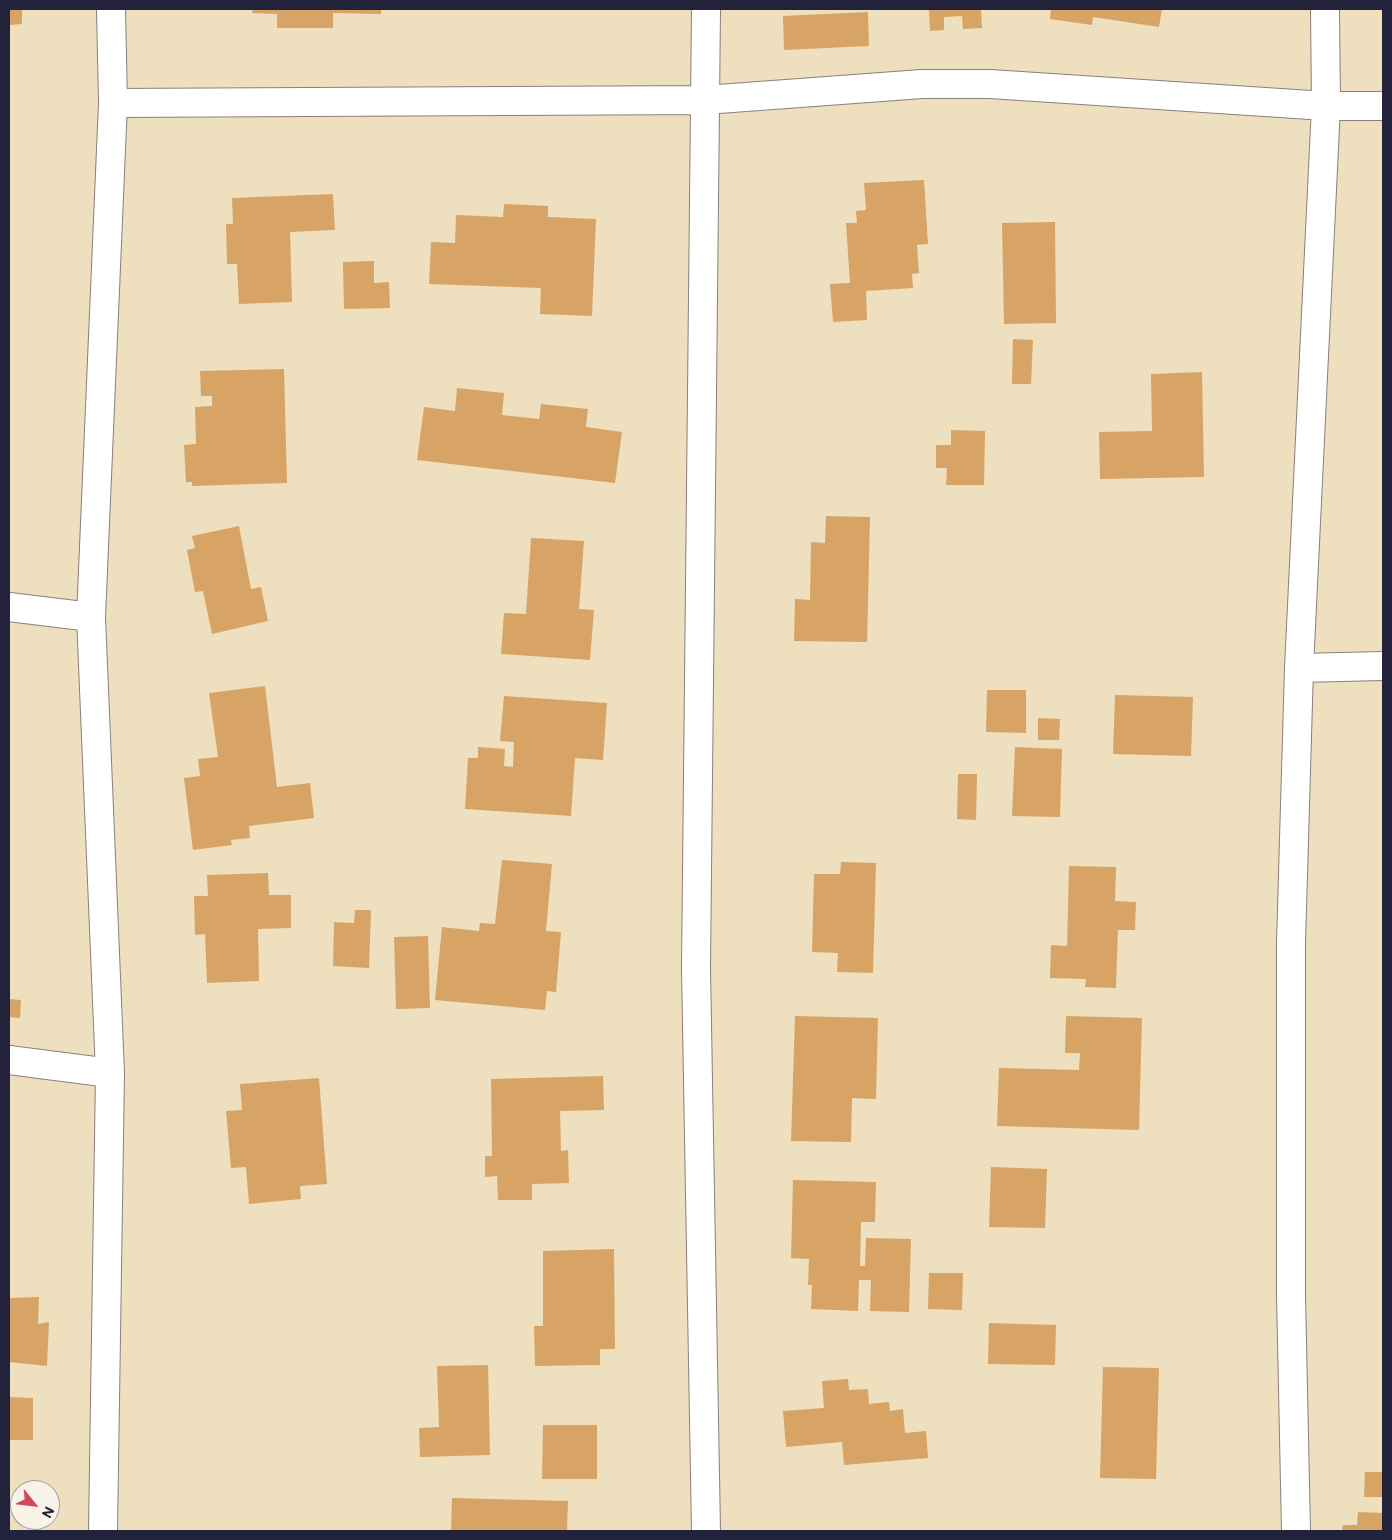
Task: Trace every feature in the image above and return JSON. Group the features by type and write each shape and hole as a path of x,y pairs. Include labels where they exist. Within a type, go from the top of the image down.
{"street":[{"path":"103,1531 110,1073 91,617 113,103 111,9"},
{"path":"706,9 696,968 706,1531"},
{"path":"1296,1531 1291,1295 1291,943 1299,668 1326,106 1326,9"},
{"path":"113,103 705,100 922,84 990,84 1326,106 1383,106"},
{"path":"9,607 91,617"},
{"path":"1299,668 1383,666"},
{"path":"9,1060 110,1073"}],"building":[{"path":"9,9 22,9 22,24 9,25"},
{"path":"253,9 381,9 381,14 333,13 333,28 277,28 277,14 252,13"},
{"path":"929,9 981,9 982,28 963,29 962,16 944,17 944,30 930,31"},
{"path":"1051,9 1162,9 1159,27 1093,17 1092,25 1050,19"},
{"path":"868,12 869,46 784,50 783,16"},
{"path":"924,180 928,244 917,245 919,273 912,274 913,288 866,291 867,320 833,322 830,284 850,283 846,223 857,223 856,211 866,210 864,183"},
{"path":"333,194 335,230 290,232 292,302 239,304 237,264 227,264 226,224 233,224 232,198"},
{"path":"504,204 548,206 548,217 596,219 592,316 540,314 541,288 429,284 431,242 455,243 456,215 503,217"},
{"path":"1055,222 1056,323 1004,324 1002,223"},
{"path":"374,261 374,283 389,282 390,308 344,309 343,262"},
{"path":"1013,339 1033,340 1031,384 1012,384"},
{"path":"284,369 287,483 192,486 192,482 186,482 184,445 196,444 195,407 212,406 212,396 201,396 200,371"},
{"path":"1202,372 1204,477 1100,479 1099,432 1152,431 1151,374"},
{"path":"457,388 504,393 502,415 539,419 541,404 588,409 586,427 622,432 615,483 417,460 424,407 455,411"},
{"path":"951,430 985,431 984,485 946,485 947,468 936,468 936,445 951,445"},
{"path":"826,516 870,517 867,642 794,641 795,599 810,600 811,542 825,543"},
{"path":"239,526 251,589 261,587 268,621 212,634 203,591 195,592 187,550 195,548 192,536"},
{"path":"531,538 584,541 579,609 594,610 590,660 501,654 504,613 526,614"},
{"path":"265,686 277,787 310,783 314,818 249,826 250,838 231,840 232,845 193,850 184,778 200,776 198,759 218,757 209,693"},
{"path":"987,690 1026,690 1026,733 986,732"},
{"path":"1115,695 1193,697 1191,756 1113,754"},
{"path":"504,696 607,703 603,760 575,758 571,816 465,809 468,758 478,758 478,747 505,749 504,766 513,767 514,742 500,741"},
{"path":"1038,718 1060,719 1059,740 1038,740"},
{"path":"1015,747 1062,749 1060,817 1012,816"},
{"path":"958,774 977,774 976,820 957,819"},
{"path":"502,860 552,864 546,931 561,932 556,992 547,991 545,1010 435,1000 442,927 479,931 480,923 495,924"},
{"path":"841,862 876,863 873,973 837,972 838,953 812,952 814,874 840,874"},
{"path":"1069,866 1116,867 1115,901 1136,902 1135,930 1118,930 1116,988 1085,987 1086,979 1050,978 1051,945 1067,946"},
{"path":"268,873 269,895 291,895 291,928 258,929 259,981 207,983 205,934 195,935 194,896 208,896 207,875"},
{"path":"355,910 371,910 369,968 333,966 334,922 354,923"},
{"path":"428,936 430,1008 396,1009 394,937"},
{"path":"9,999 21,1000 20,1018 9,1017"},
{"path":"795,1016 878,1018 876,1099 852,1098 851,1142 791,1141"},
{"path":"1066,1016 1142,1018 1139,1130 997,1126 999,1068 1079,1070 1080,1053 1065,1053"},
{"path":"603,1076 604,1110 560,1111 561,1151 568,1150 569,1183 532,1184 532,1200 498,1200 497,1176 485,1177 485,1156 492,1156 491,1079"},
{"path":"319,1078 327,1184 300,1186 301,1199 249,1204 246,1167 231,1168 226,1111 242,1110 240,1084"},
{"path":"991,1167 1047,1169 1045,1228 989,1227"},
{"path":"793,1180 876,1182 875,1222 861,1222 860,1266 865,1266 866,1238 911,1239 909,1312 870,1311 871,1280 859,1280 858,1311 811,1309 812,1285 808,1285 809,1259 791,1258"},
{"path":"614,1249 615,1349 600,1349 600,1365 535,1366 534,1326 543,1326 543,1251"},
{"path":"929,1273 963,1273 962,1310 928,1309"},
{"path":"39,1297 38,1324 49,1322 47,1366 9,1362 9,1298"},
{"path":"989,1323 1056,1325 1055,1365 988,1364"},
{"path":"488,1365 490,1455 420,1457 419,1428 439,1427 437,1366"},
{"path":"1103,1367 1159,1368 1156,1479 1100,1478"},
{"path":"848,1379 849,1390 868,1389 869,1404 889,1402 890,1411 903,1409 905,1433 926,1431 928,1458 844,1465 842,1442 786,1447 783,1411 824,1408 822,1381"},
{"path":"9,1397 33,1398 33,1440 9,1440"},
{"path":"543,1425 597,1425 597,1479 542,1479"},
{"path":"1365,1472 1383,1472 1383,1497 1364,1497"},
{"path":"452,1498 568,1501 567,1531 451,1531"},
{"path":"1358,1512 1383,1513 1383,1531 1342,1531 1343,1525 1357,1525"}]}
